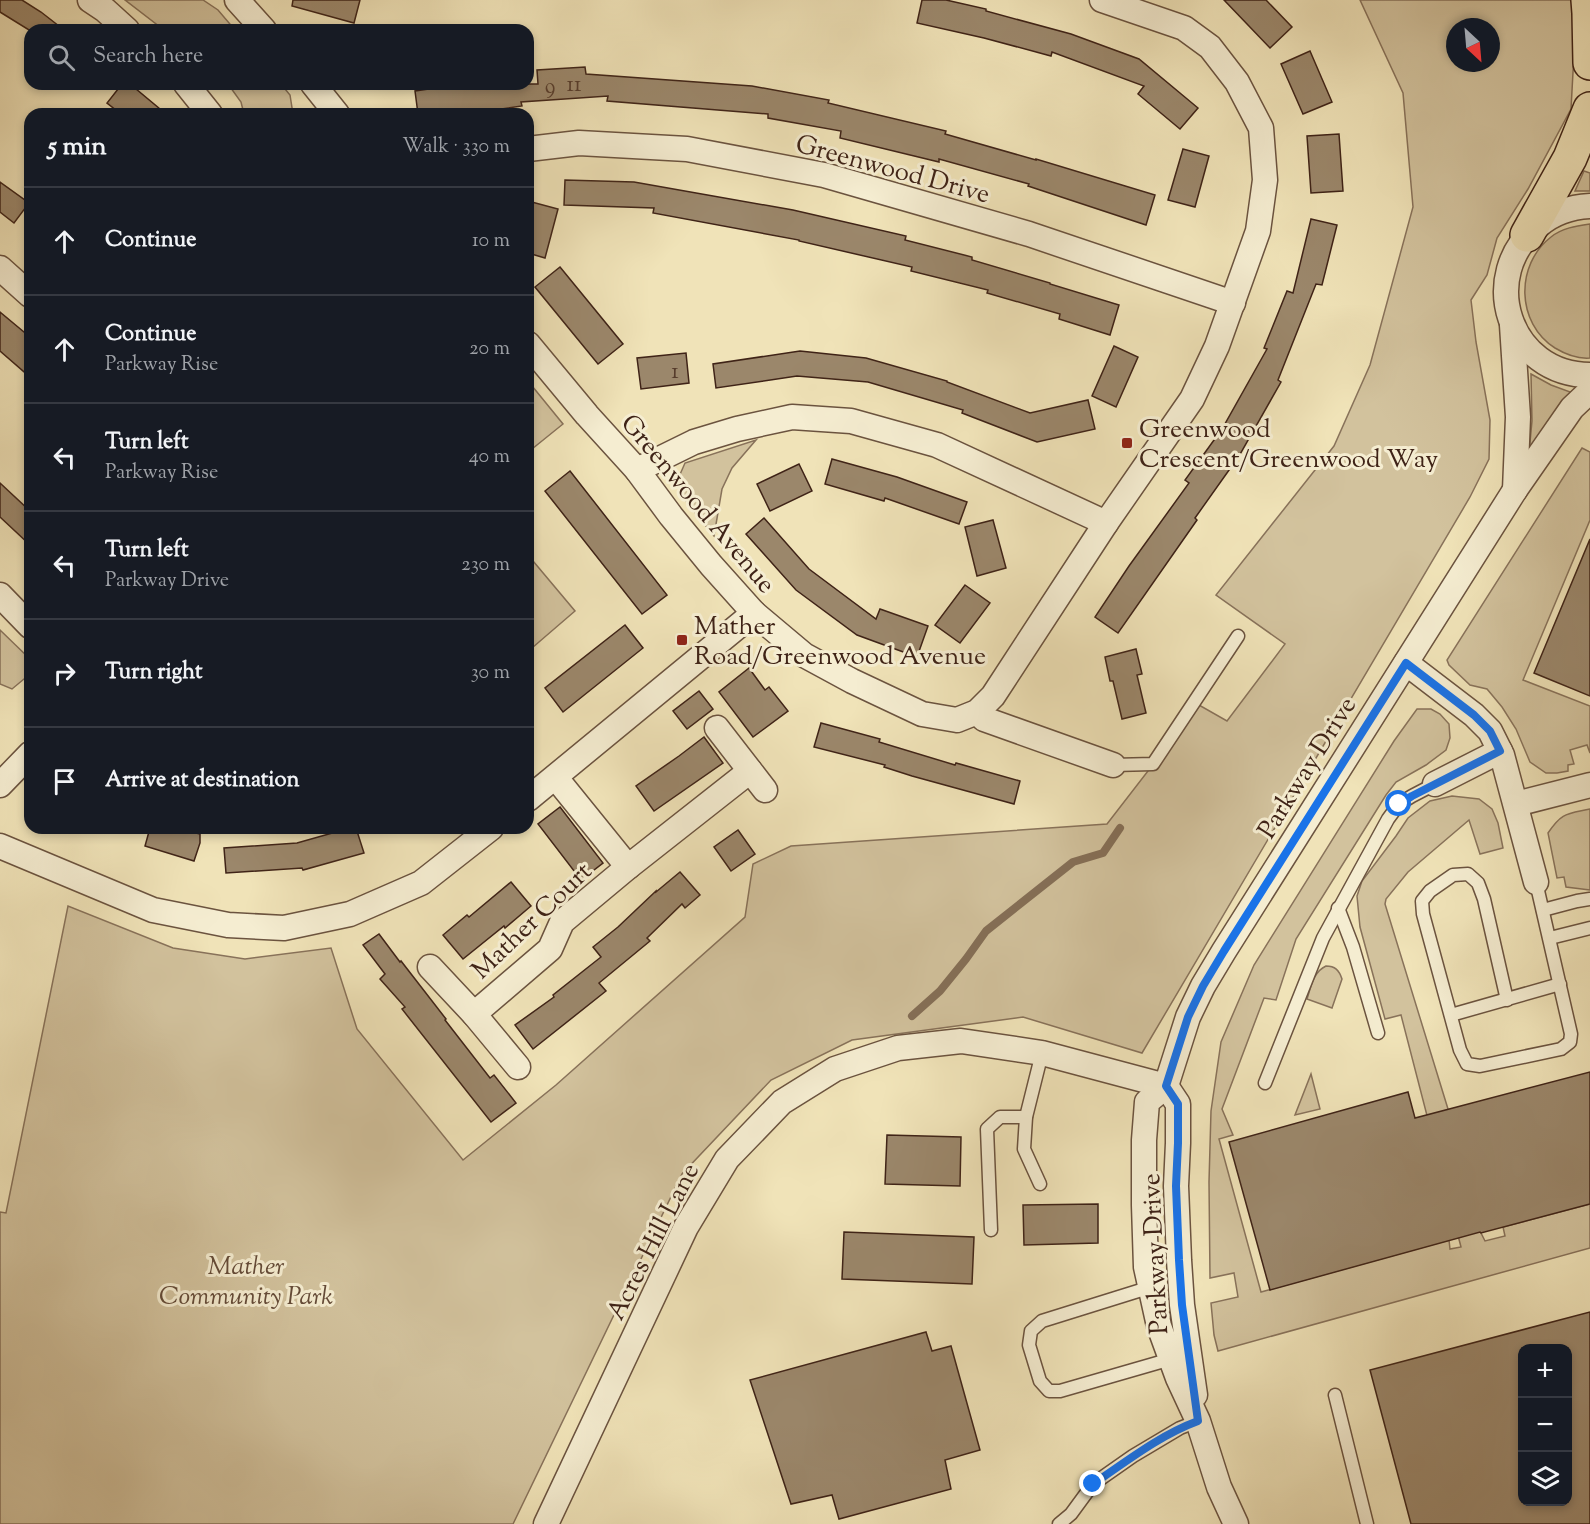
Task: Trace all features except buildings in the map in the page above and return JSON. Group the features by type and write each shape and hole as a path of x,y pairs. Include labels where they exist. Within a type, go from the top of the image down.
{"highway":[{"path":"1588,0 1590,63"},
{"path":"1527,235 1570,158 1590,109"}],"street":[{"path":"90,0 120,24"},
{"path":"237,0 259,24"},
{"path":"1102,0 1184,28 1210,47 1237,82 1261,128 1265,180 1258,231 1217,346 1192,399 1106,523 993,696 977,712 984,719 1113,765"},
{"path":"191,90 205,108"},
{"path":"318,90 332,108"},
{"name":"Greenwood Drive","path":"534,148 579,143 687,149 824,175 1029,234 1233,303"},
{"path":"1590,206 1578,207 1550,216 1527,235 1516,250 1509,268 1506,294 1512,322 1525,345 1538,358 1552,367 1574,375 1590,375"},
{"path":"0,268 24,290"},
{"name":"Parkway Drive","path":"1512,322 1518,417 1515,490"},
{"name":"Greenwood Avenue","path":"534,351 637,470 678,524 754,613 804,655 922,714 957,720 977,712"},
{"name":"Parkway Drive","path":"1236,1524 1219,1487 1198,1421 1171,1359 1160,1326 1146,1267 1144,1140 1147,1102 1166,1086 1188,1017 1224,951 1515,490 1572,408 1590,391"},
{"path":"637,470 694,442 737,429 792,417 851,421 937,445 1106,523"},
{"path":"0,595 24,620"},
{"path":"534,794 754,613"},
{"path":"1406,663 1474,715 1490,731 1502,755 1536,882"},
{"path":"717,728 765,790"},
{"path":"1435,784 1500,751"},
{"path":"0,785 24,760"},
{"name":"Mather Court","path":"474,1014 550,949 562,922 750,771"},
{"name":"Mather Court","path":"556,778 628,867"},
{"path":"1516,804 1590,785"},
{"path":"0,846 153,909 228,925 284,928 350,914 421,883 483,834"},
{"name":"Mather Court","path":"430,967 474,1014 518,1067"},
{"name":"Acres Hill Lane","path":"546,1524 686,1227 727,1159 782,1102 835,1069 898,1048 961,1041 1042,1053 1166,1086"},
{"name":"Parkway Drive","path":"1166,1086 1178,1104 1176,1186 1179,1260 1182,1305 1198,1421"}],"lane":[{"path":"1113,765 1153,764 1238,636"},
{"path":"1265,1083 1323,938 1388,819 1399,804 1435,784"},
{"path":"1506,999 1484,899 1478,883 1468,874 1453,876 1430,891 1422,901 1423,914 1461,1050 1467,1064 1480,1066 1561,1048 1570,1042 1571,1034 1536,882"},
{"path":"1544,910 1590,899"},
{"path":"1338,908 1353,947 1378,1033"},
{"path":"1550,938 1590,928"},
{"path":"1451,1015 1560,984"},
{"path":"1040,1184 1024,1149 1026,1117 1042,1053"},
{"path":"991,1230 987,1129 1000,1117 1026,1117"},
{"path":"1151,1287 1042,1321 1031,1331 1029,1345 1040,1381 1048,1391 1060,1391 1171,1359"},
{"path":"1335,1395 1367,1524"},
{"path":"1059,1524 1073,1519 1093,1484 1133,1456 1180,1428 1198,1421"}],"green space":[{"path":"125,0 203,0 218,10 230,24 156,24"},
{"name":"Mather Community Park","path":"1360,0 1574,0 1576,17 1571,109 1528,189 1497,238 1487,275 1471,300 1490,420 1489,459 1470,497 1142,1053 1023,1017 852,1040 771,1080 682,1174 513,1524 0,1524 0,1212 6,1213 68,906 173,948 245,959 331,948 357,1029 463,1160 556,1085 745,917 753,864 791,846 1107,824 1199,705 1227,721 1285,644 1216,595 1334,446 1370,365 1413,207 1403,93"},
{"path":"232,90 286,90 290,95 292,108 242,108"},
{"path":"1584,171 1590,173 1590,191 1575,191"},
{"path":"1590,224 1590,358 1585,358 1563,352 1542,337 1527,309 1525,294 1526,278 1539,249 1560,231"},
{"path":"1531,374 1573,393 1529,453 1532,421"},
{"path":"534,388 563,424 534,447"},
{"path":"756,440 732,468 722,489 714,536 681,495 678,479 685,463"},
{"path":"1582,448 1590,452 1590,520 1523,680 1590,706 1590,753 1587,745 1570,750 1574,764 1568,765 1568,771 1546,773 1530,762 1516,729 1487,689 1470,685 1449,665 1447,660"},
{"path":"534,562 575,611 534,646"},
{"path":"0,630 24,653 24,679 12,689 0,684"},
{"path":"1417,709 1431,709 1440,714 1449,724 1450,738 1446,750 1426,765 1396,782 1296,939 1276,1000 1264,998 1222,1109 1233,1135 1219,1139 1261,1292 1449,1240 1450,1249 1461,1247 1401,1015 1385,1019 1360,927 1357,896 1362,881 1408,818 1430,801 1452,796 1479,799 1492,809 1498,823 1503,848 1480,854 1469,820 1408,872 1386,899 1385,904 1448,1109 1481,1233 1485,1241 1505,1236 1503,1227 1590,1204 1590,1248 1218,1351 1211,1303 1238,1297 1234,1273 1210,1278 1211,1111 1221,1042 1254,965 1394,741"},
{"path":"1590,809 1590,890 1566,887 1564,877 1557,878 1548,833 1561,817"},
{"path":"1326,966 1336,969 1342,979 1332,1008 1307,999 1315,976"},
{"path":"1311,1074 1320,1109 1295,1115"}],"waterway":[{"path":"912,1016 940,991 986,931 1073,862 1103,853 1120,828"}],"place":[{"name":"Greenwood Crescent/Greenwood Way","path":"1127,443"},
{"name":"Mather Road/Greenwood Avenue","path":"682,640"}],"route":[{"path":"1093,1484 1133,1456 1180,1428 1198,1421 1182,1305 1179,1260 1176,1186 1178,1104 1166,1086 1188,1017 1224,951 1406,663 1474,715 1490,731 1500,751 1399,804"}]}
